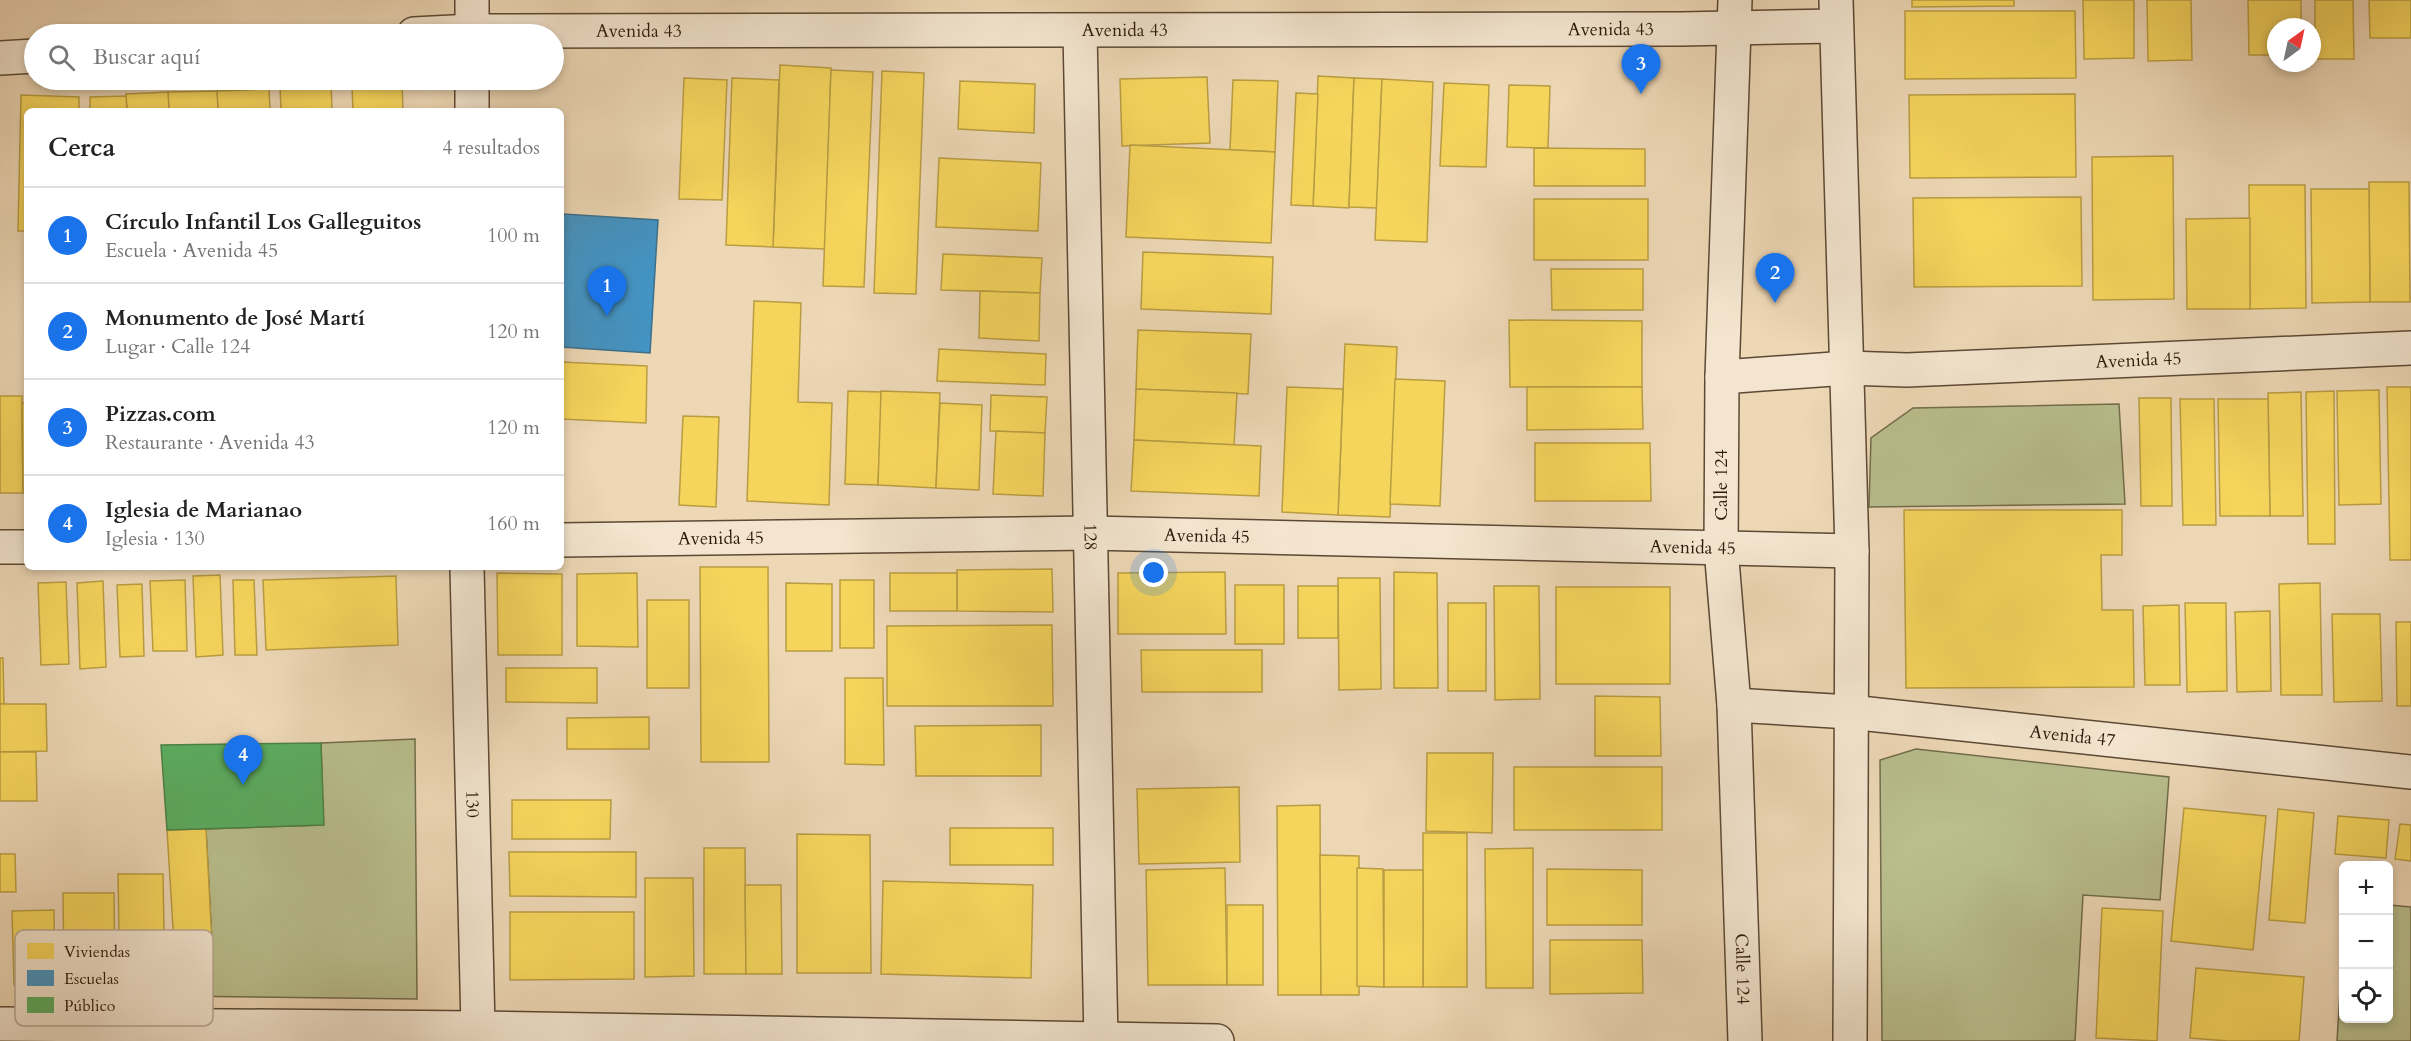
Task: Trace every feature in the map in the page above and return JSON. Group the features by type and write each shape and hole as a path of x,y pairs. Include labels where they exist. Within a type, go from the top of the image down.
{"street":[{"name":"Avenida 43","path":"472,22 1080,31 1680,14 1836,13"},
{"path":"1836,13 1852,551 1850,1041"},
{"name":"Calle 124","path":"1735,14 1722,377 1721,548 1734,705 1745,1041"},
{"name":"128","path":"1080,31 1101,1040"},
{"path":"0,58 24,57"},
{"path":"472,90 472,108"},
{"name":"Avenida 45","path":"1722,377 1847,368 1906,370 2411,348"},
{"name":"Avenida 45","path":"564,540 1091,533 1852,551"},
{"path":"0,547 24,547"},
{"name":"130","path":"467,570 477,1034"},
{"name":"Avenida 47","path":"1734,705 1850,712 2411,772"},
{"path":"0,1024 15,1024"},
{"path":"95,1026 477,1034 1217,1041"}],"green space":[{"path":"2119,404 2125,504 1869,507 1871,438 1913,408"},
{"path":"415,739 417,999 213,996 213,930 206,829 323,825 321,743"},
{"path":"1916,749 2169,777 2160,900 2083,895 2075,1041 1882,1041 1880,760"},
{"path":"2393,905 2411,907 2411,1041 2337,1041 2339,1009 2339,1023 2393,1023"}],"building: Viviendas":[{"path":"1912,0 2014,0 2014,6 1912,7"},
{"path":"2083,0 2134,0 2134,58 2084,59"},
{"path":"2147,0 2191,0 2192,60 2148,61"},
{"path":"2248,0 2301,0 2301,18 2267,18 2267,55 2249,55"},
{"path":"2315,0 2353,0 2354,59 2321,59 2321,18 2315,18"},
{"path":"2369,0 2411,0 2411,38 2370,38"},
{"path":"1905,11 2075,11 2076,78 1905,79"},
{"path":"780,65 831,68 825,249 773,247"},
{"path":"831,70 873,72 864,287 823,286"},
{"path":"882,71 924,73 916,294 874,293"},
{"path":"1318,76 1354,78 1349,208 1313,206"},
{"path":"1207,77 1210,143 1122,146 1120,79"},
{"path":"684,78 727,80 722,200 679,199"},
{"path":"732,78 779,80 773,247 726,245"},
{"path":"1354,78 1382,79 1377,208 1349,207"},
{"path":"1382,79 1433,82 1427,242 1375,240"},
{"path":"1233,80 1278,81 1275,152 1230,150"},
{"path":"960,81 1035,84 1034,133 958,129"},
{"path":"1444,83 1489,85 1486,167 1440,166"},
{"path":"1509,85 1550,86 1548,148 1507,147"},
{"path":"269,90 270,108 218,108 217,91"},
{"path":"280,90 331,90 332,108 281,108"},
{"path":"352,90 402,90 403,108 353,108"},
{"path":"217,91 218,108 169,108 168,92"},
{"path":"168,92 169,108 127,108 126,94"},
{"path":"1296,93 1318,94 1313,206 1291,205"},
{"path":"2075,94 2076,177 1910,178 1909,95"},
{"path":"21,95 79,97 79,108 24,108 24,231 18,231"},
{"path":"126,96 127,108 90,108 90,97"},
{"path":"1130,145 1275,152 1271,243 1126,237"},
{"path":"1534,148 1645,149 1645,186 1534,186"},
{"path":"2173,156 2174,299 2093,300 2092,157"},
{"path":"939,158 1041,163 1038,231 936,227"},
{"path":"2369,182 2409,182 2410,302 2370,302"},
{"path":"2249,185 2305,185 2306,308 2250,309"},
{"path":"2311,189 2369,189 2370,302 2312,303"},
{"path":"2081,197 2082,286 1914,287 1913,198"},
{"path":"1534,199 1648,199 1648,260 1534,260"},
{"path":"2250,218 2250,309 2187,309 2186,219"},
{"path":"1143,252 1273,257 1271,314 1141,309"},
{"path":"943,254 1042,258 1040,293 941,290"},
{"path":"1551,269 1643,269 1643,310 1552,310"},
{"path":"980,291 1040,293 1039,341 979,338"},
{"path":"754,301 801,303 798,402 832,403 829,505 747,501"},
{"path":"1509,320 1642,321 1642,387 1510,387"},
{"path":"1138,330 1251,334 1248,394 1136,389"},
{"path":"1345,344 1397,347 1390,517 1338,515"},
{"path":"939,349 1046,354 1045,385 937,381"},
{"path":"564,362 647,366 646,423 564,419"},
{"path":"1395,379 1445,381 1440,506 1390,504"},
{"path":"1287,387 1343,389 1338,515 1282,512"},
{"path":"1527,387 1642,387 1643,429 1527,430"},
{"path":"2387,387 2411,387 2411,560 2390,560"},
{"path":"1136,389 1237,393 1234,445 1134,440"},
{"path":"2379,390 2381,504 2339,505 2337,391"},
{"path":"848,391 882,392 878,485 845,484"},
{"path":"881,391 940,393 936,488 878,485"},
{"path":"2334,391 2335,544 2308,544 2306,392"},
{"path":"2301,392 2303,516 2270,516 2268,393"},
{"path":"991,395 1047,397 1045,433 990,431"},
{"path":"0,396 22,396 23,493 0,493"},
{"path":"2139,398 2171,398 2172,506 2141,506"},
{"path":"2180,399 2214,399 2216,525 2183,525"},
{"path":"2218,399 2268,399 2270,516 2220,516"},
{"path":"22,403 24,403 24,493"},
{"path":"940,403 982,405 979,490 936,488"},
{"path":"683,416 719,417 716,507 679,505"},
{"path":"996,431 1045,433 1043,496 993,494"},
{"path":"1134,440 1261,446 1259,496 1131,491"},
{"path":"1535,443 1650,443 1651,501 1535,501"},
{"path":"1904,510 2122,510 2122,555 2101,555 2102,610 2133,610 2134,687 1906,688"},
{"path":"700,567 768,567 769,762 701,762"},
{"path":"1052,569 1053,612 957,611 957,570"},
{"path":"1225,572 1226,634 1118,634 1118,573"},
{"path":"1394,572 1437,573 1438,688 1394,688"},
{"path":"497,573 562,574 562,655 498,655"},
{"path":"637,573 638,647 577,646 577,574"},
{"path":"890,573 957,573 957,611 890,611"},
{"path":"220,575 223,655 196,657 193,576"},
{"path":"396,576 398,645 266,650 263,580"},
{"path":"1338,578 1380,578 1381,689 1339,690"},
{"path":"185,580 187,651 153,651 150,581"},
{"path":"233,580 254,580 257,655 235,655"},
{"path":"840,580 874,580 874,648 840,648"},
{"path":"103,581 106,667 80,669 77,583"},
{"path":"66,582 69,664 41,665 38,583"},
{"path":"786,583 832,584 832,651 786,651"},
{"path":"2320,583 2322,695 2281,695 2279,584"},
{"path":"142,584 144,656 120,657 117,585"},
{"path":"1235,585 1284,585 1284,644 1235,644"},
{"path":"1298,586 1338,586 1338,638 1298,638"},
{"path":"1494,586 1539,586 1540,699 1495,700"},
{"path":"1556,587 1670,587 1670,684 1556,684"},
{"path":"647,600 689,600 689,688 647,688"},
{"path":"1448,603 1486,603 1486,691 1448,691"},
{"path":"2185,603 2226,603 2227,691 2187,692"},
{"path":"2179,605 2180,685 2145,685 2143,606"},
{"path":"2270,611 2271,691 2237,692 2235,612"},
{"path":"2332,614 2380,614 2382,701 2334,702"},
{"path":"2396,622 2411,622 2411,706 2397,706"},
{"path":"1052,625 1053,706 887,706 887,626"},
{"path":"1141,650 1262,650 1262,692 1142,692"},
{"path":"0,658 3,658 4,704 0,704"},
{"path":"506,668 597,668 597,703 506,702"},
{"path":"845,678 883,678 884,765 845,764"},
{"path":"1595,696 1660,697 1661,756 1595,756"},
{"path":"0,704 46,704 47,751 0,752"},
{"path":"649,717 649,749 567,749 567,718"},
{"path":"1041,725 1041,776 916,776 915,726"},
{"path":"0,752 36,752 37,801 0,801"},
{"path":"1427,753 1493,753 1492,833 1426,831"},
{"path":"1514,767 1662,767 1662,830 1514,830"},
{"path":"1239,787 1240,862 1139,864 1137,789"},
{"path":"512,800 611,800 610,839 512,839"},
{"path":"1320,805 1321,995 1278,995 1277,806"},
{"path":"2184,808 2266,816 2253,950 2171,941"},
{"path":"2278,809 2314,813 2305,923 2269,920"},
{"path":"2338,816 2389,820 2386,858 2335,854"},
{"path":"2400,824 2411,825 2411,861 2395,859"},
{"path":"950,828 1053,828 1053,865 950,865"},
{"path":"206,829 211,930 173,930 167,830"},
{"path":"1423,833 1467,833 1467,987 1423,987"},
{"path":"797,834 870,835 871,973 797,973"},
{"path":"704,848 745,848 746,974 704,974"},
{"path":"1533,848 1533,988 1486,988 1485,849"},
{"path":"509,852 636,852 636,897 510,896"},
{"path":"0,854 15,854 16,892 0,892"},
{"path":"1320,855 1359,856 1359,995 1321,995"},
{"path":"1225,868 1227,985 1148,985 1146,870"},
{"path":"1357,868 1383,869 1384,987 1357,986"},
{"path":"1547,869 1642,870 1642,925 1547,925"},
{"path":"1384,870 1423,870 1423,987 1384,987"},
{"path":"118,874 163,874 164,930 119,930"},
{"path":"645,878 693,878 694,976 645,977"},
{"path":"883,881 1033,885 1031,978 881,974"},
{"path":"745,885 781,885 782,974 746,974"},
{"path":"63,893 114,893 114,930 63,930"},
{"path":"1227,905 1263,905 1263,985 1227,985"},
{"path":"2102,908 2163,911 2157,1041 2096,1038"},
{"path":"54,910 54,930 15,930 15,985 14,985 12,911"},
{"path":"510,912 634,912 634,979 510,980"},
{"path":"1550,940 1642,940 1643,993 1550,994"},
{"path":"2196,968 2304,977 2299,1041 2228,1041 2190,1038"}],"building: Escuelas":[{"path":"564,214 658,220 650,353 564,347"}],"building: Público":[{"path":"321,743 324,825 167,830 161,745"}],"place":[{"name":"Pizzas.com","path":"1641,94"},
{"name":"Monumento de José Martí","path":"1775,303"},
{"name":"Círculo Infantil Los Galleguitos","path":"607,316"},
{"name":"Iglesia de Marianao","path":"243,785"}]}
